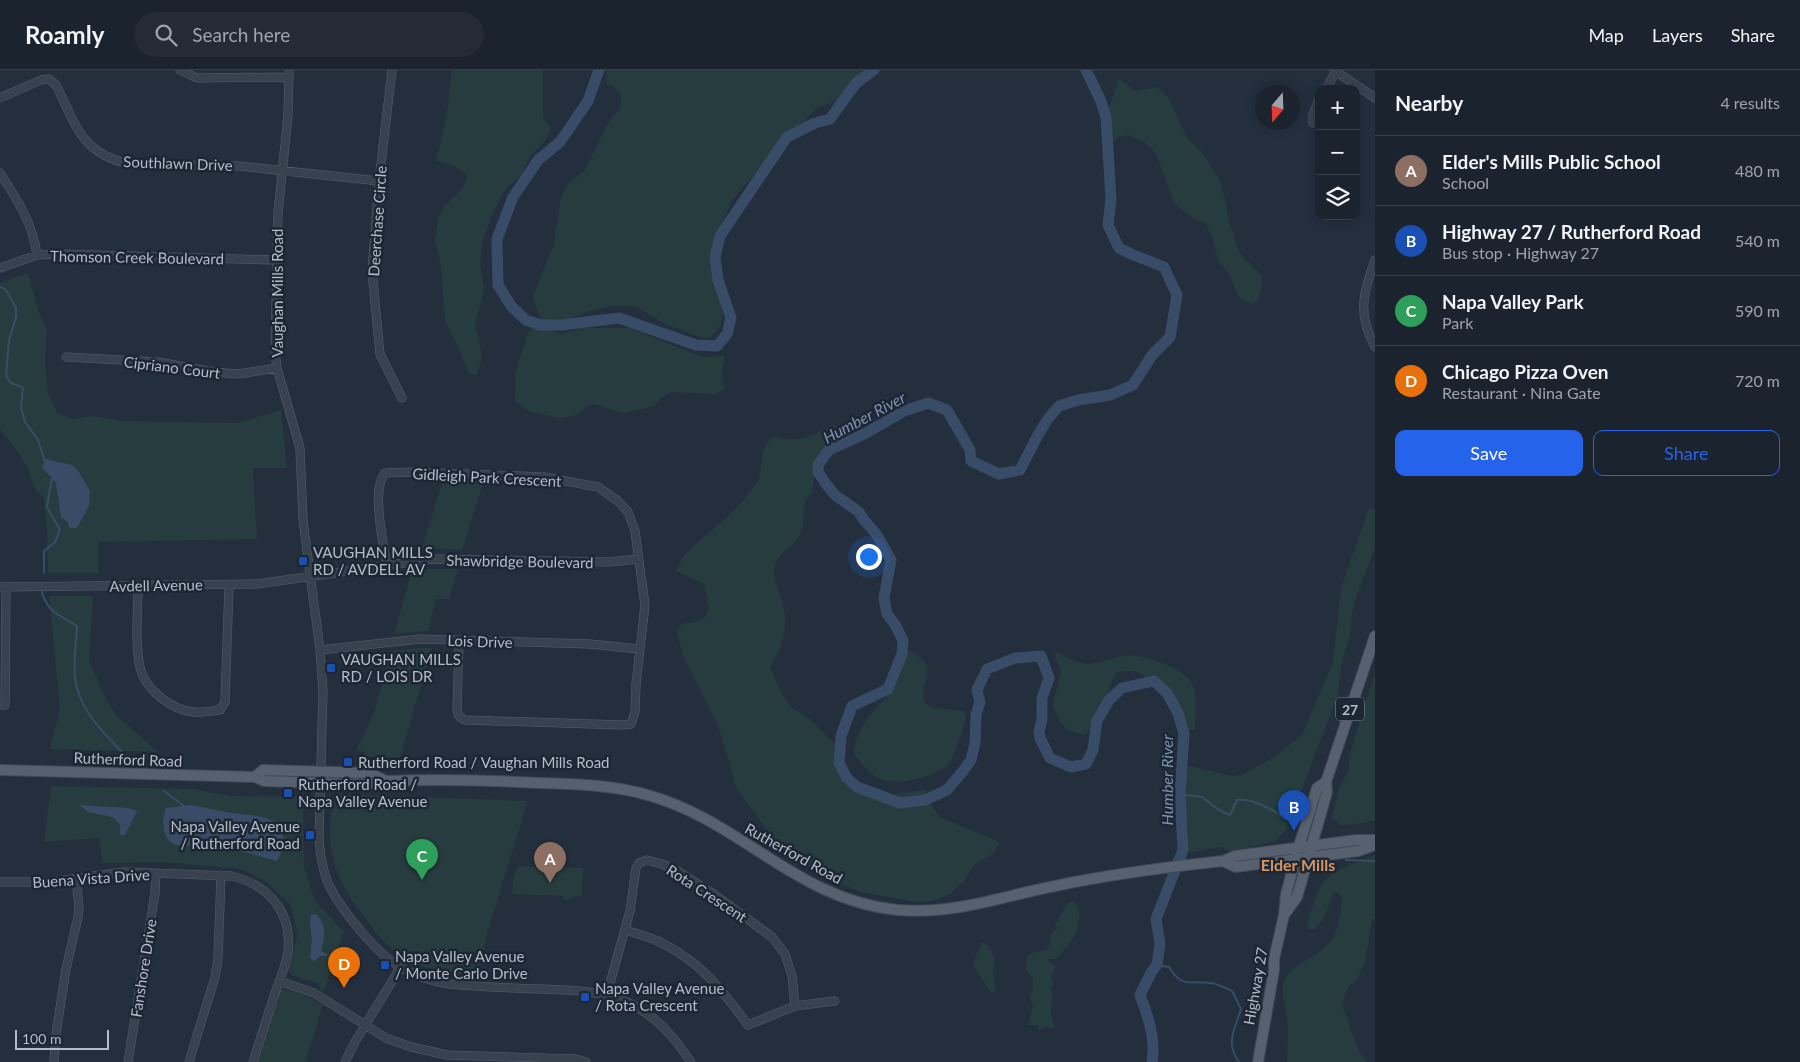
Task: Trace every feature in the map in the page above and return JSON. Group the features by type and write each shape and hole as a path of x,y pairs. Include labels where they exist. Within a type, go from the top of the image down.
{"main road":[{"name":"Highway 27","path":"1284,915 1297,898 1327,792 1326,782 1375,636"},
{"name":"Rutherford Road","path":"0,770 255,777 264,781 367,784 386,781 479,780 616,788 642,793 680,806 819,888 861,903 897,910 928,911 958,908 1028,891 1100,877 1223,861 1236,856 1356,840 1375,840"},
{"name":"Rutherford Road","path":"255,777 263,770 321,771 368,773 386,781"},
{"name":"Highway 27","path":"1258,1062 1286,894 1317,788 1326,782"},
{"name":"Rutherford Road","path":"1223,861 1236,867 1308,859 1358,851 1375,845"}],"street":[{"path":"180,70 197,78 289,74"},
{"name":"Deerchase Circle","path":"392,70 379,181 372,271 380,354 402,398"},
{"path":"1328,85 1335,71 1375,98"},
{"name":"Vaughan Mills Road","path":"289,74 288,115 278,213 274,335 277,368 298,440 303,520 320,650 323,691 320,854 330,886 374,947 400,968 424,978 448,984 580,990 607,994 628,1002 652,1017 669,1033 691,1062"},
{"name":"Southlawn Drive","path":"0,98 41,80 49,79 56,84 80,133 88,144 114,160 130,164 239,166 282,171"},
{"path":"1313,123 1315,109"},
{"path":"282,171 379,181"},
{"path":"0,173 22,207 35,243 37,255"},
{"name":"Thomson Creek Boulevard","path":"0,268 37,255 68,254 276,260"},
{"path":"1375,260 1363,300 1364,319 1375,347"},
{"name":"Cipriano Court","path":"66,357 158,362 214,372 238,374 277,368"},
{"name":"Gidleigh Park Crescent","path":"387,564 379,500 380,480 384,473 544,477 598,488 614,497 628,512 635,531 645,605 635,712 631,724 465,720 458,716 457,710 459,641"},
{"name":"Shawbridge Boulevard","path":"311,576 432,559 609,562 640,559"},
{"name":"Avdell Avenue","path":"3,587 257,584 311,576"},
{"path":"138,586 139,658 143,675 159,697 175,707 193,712 220,710 225,702 228,584"},
{"path":"0,705 5,705 3,587"},
{"name":"Lois Drive","path":"320,650 420,639 590,644 640,649"},
{"name":"Rota Crescent","path":"607,994 630,911 636,868 639,863 647,860 676,870 712,893 772,937 785,954 792,976 796,1006"},
{"name":"Buena Vista Drive","path":"0,882 49,882 124,872 221,875 243,879 262,889 273,899 284,915 289,934 288,953 253,1062"},
{"name":"Fanshore Drive","path":"128,1062 151,922 156,873"},
{"path":"190,1062 215,977 218,959 221,875"},
{"path":"54,1062 56,1034 66,969 78,917 79,907 76,879"},
{"path":"625,930 661,942 695,962 725,994 748,1025 796,1006 835,1002"},
{"path":"345,1062 365,1024 400,968"},
{"path":"279,981 314,993 386,1038 411,1047 447,1055 576,1059 586,1062"}],"green space":[{"path":"452,70 543,70 543,117 551,130 544,142 529,158 522,174 505,190 491,216 482,244 480,262 484,290 475,324 481,350 481,363 476,375 468,372 445,321 441,266 435,238 439,216 445,206 462,189 468,176 456,167 436,160 446,120"},
{"path":"606,70 864,70 851,91 834,102 818,107 788,137 733,199 718,232 712,256 714,285 721,303 722,316 721,325 711,337 703,338 667,325 635,306 608,306 569,318 541,321 533,296 554,244 561,197 567,185 586,169 606,126 620,108 621,96 613,86 607,84"},
{"path":"1119,79 1135,91 1157,87 1168,97 1188,139 1202,152 1219,179 1225,198 1229,222 1240,254 1261,275 1263,283 1258,300 1253,304 1239,297 1228,272 1218,261 1213,240 1206,224 1187,214 1174,203 1156,154 1147,144 1128,135 1117,137 1112,143 1108,110"},
{"path":"28,273 38,310 47,329 45,363 48,393 58,414 73,419 93,416 121,421 238,423 281,410 287,468 253,468 257,539 98,542 98,573 48,573 44,498 35,489 28,469 0,429 0,283"},
{"path":"538,325 561,334 583,328 629,328 703,357 725,356 721,376 725,389 715,394 672,392 662,397 655,405 621,413 595,404 586,407 574,416 558,418 529,411 515,401 516,371 529,330"},
{"path":"832,425 853,433 831,451 820,464 812,492 804,507 800,535 775,564 774,575 785,613 785,629 781,645 770,667 782,694 792,708 811,720 834,743 835,753 849,782 860,793 879,800 900,793 925,790 934,809 941,818 1000,842 993,854 974,865 964,881 950,894 936,900 915,902 861,892 838,883 796,860 779,846 737,789 718,726 682,654 677,631 682,624 696,622 706,616 709,606 704,584 676,571 680,562 699,541 735,509 756,484 759,478 763,453 768,442 774,437 784,439 804,438"},
{"path":"443,480 484,481 462,550 422,548"},
{"path":"1369,508 1375,509 1375,547 1353,606 1350,634 1341,666 1338,694 1286,831 1275,841 1230,852 1222,847 1186,853 1188,834 1183,792 1185,765 1232,776 1241,775 1274,757 1302,735 1333,662 1341,588"},
{"path":"458,569 449,599 436,599 428,631 394,634 412,571"},
{"path":"49,596 93,596 89,662 115,714 158,752 50,749 60,709"},
{"path":"432,648 400,758 366,757 366,754 362,751 356,751 374,713 390,651"},
{"path":"907,650 924,661 927,667 924,703 934,708 964,711 966,720 951,762 944,768 914,780 891,781 873,775 865,768 854,754 855,743 869,716 896,684"},
{"path":"1057,652 1074,661 1085,664 1123,656 1138,656 1161,663 1184,674 1194,688 1196,705 1195,730 1183,730 1181,710 1172,690 1134,671 1117,672 1112,681 1101,716 1091,730 1083,735 1067,730 1059,720 1053,705 1061,670 1054,654"},
{"path":"1375,673 1375,820 1342,825 1332,818 1339,788 1349,769 1349,757"},
{"path":"51,786 194,789 229,796 303,797 304,867 315,901 344,932 323,993 317,983 291,975 288,969 298,934 290,904 266,882 241,869 164,862 103,863 99,838 44,842"},
{"path":"334,794 528,801 487,934 477,976 454,974 419,965 398,954 374,931 347,893 334,862 330,833"},
{"path":"1375,855 1375,919 1372,919 1366,958 1358,978 1348,987 1342,1005 1359,1051 1367,1062 1287,1062 1288,1022 1283,997 1283,985 1291,971 1318,953 1330,942 1340,916 1342,898 1337,892 1334,892 1324,918 1315,929 1309,929 1307,923 1317,895 1325,880 1331,875"},
{"path":"519,866 583,868 582,896 563,900 563,896 512,894 513,876"},
{"path":"1073,901 1078,908 1079,916 1076,932 1055,959 1047,959 1056,966 1051,978 1053,984 1051,989 1051,1015 1055,1027 1051,1029 1046,1026 1039,1030 1037,1025 1028,1025 1033,1006 1030,998 1033,979 1026,969 1027,956 1048,949 1051,933 1057,930 1055,926 1067,904"},
{"path":"982,942 990,947 995,960 993,969 996,990 992,993 978,974 973,962"},
{"path":"281,990 297,993 323,1005 305,1062 257,1062"}],"water":[{"path":"46,459 72,465 78,471 90,491 89,506 77,528 69,528 68,522 61,517 56,483 42,467"},
{"path":"79,805 128,808 137,811 125,835 120,835 120,824 112,817 88,812"},
{"path":"191,805 262,817 277,824 282,830 283,839 281,853 277,861 229,848 176,845 171,842 165,834 163,824 166,808"},
{"path":"316,914 322,922 324,931 321,951 327,954 327,956 320,956 314,961 310,958 312,939 310,925 311,915"}],"waterway":[{"name":"Humber River","path":"599,70 588,101 560,142 538,160 513,197 497,239 498,285 512,307 526,320 540,325 561,325 619,318 696,345 717,346 727,334 731,318 718,280 715,257 720,236 787,137 815,123 830,119 856,83 874,70"},
{"name":"Humber River","path":"1086,70 1100,99 1106,117 1111,199 1108,225 1119,248 1164,267 1177,295 1170,337 1152,355 1133,385 1110,395 1078,400 1059,406 1047,420 1020,470 999,474 971,461 970,450 947,410 928,403 904,411 866,433 829,450 818,465 818,472 835,495 859,512 877,535 891,560 884,598 887,614 896,626 903,641 902,654 888,689 852,706 841,736 839,763 847,778 857,787 900,803 925,800 947,790 971,760 975,743 976,715 980,702 977,690 987,669 1015,658 1041,656 1049,678 1042,698 1040,738 1050,758 1071,767 1086,764 1093,750 1097,721 1109,700 1122,688 1154,681 1167,693 1178,713 1184,734 1180,794 1183,850 1156,919 1160,944 1157,965 1140,995 1152,1036 1152,1062"},
{"path":"0,287 5,289 16,308 16,317 9,340 6,375 10,382 23,388 21,408 25,422 38,440 45,462"},
{"path":"44,573 44,551 55,542 60,530 47,507 52,477"},
{"path":"42,592 44,599 51,609 77,626 75,673 80,698 96,724 124,754"},
{"path":"164,791 184,806"},
{"path":"1180,794 1202,797 1219,810 1230,815 1237,800 1244,800 1264,806 1288,819"},
{"path":"1346,860 1375,861"},
{"path":"1157,965 1169,967 1182,981 1213,983 1232,991 1241,1009 1232,1036 1233,1049 1239,1062"}],"place":[{"name":"VAUGHAN MILLS RD / AVDELL AV","path":"303,561"},
{"name":"VAUGHAN MILLS RD / LOIS DR","path":"331,668"},
{"name":"Rutherford Road / Vaughan Mills Road","path":"348,762"},
{"name":"Rutherford Road / Napa Valley Avenue","path":"288,793"},
{"name":"Highway 27 / Rutherford Road","path":"1294,831"},
{"name":"Napa Valley Avenue / Rutherford Road","path":"310,835"},
{"name":"Napa Valley Park","path":"422,880"},
{"name":"Elder's Mills Public School","path":"550,883"},
{"name":"Napa Valley Avenue / Monte Carlo Drive","path":"385,965"},
{"name":"Chicago Pizza Oven","path":"344,988"},
{"name":"Napa Valley Avenue / Rota Crescent","path":"585,997"}],"district":[{"name":"Elder Mills","path":"1298,864"}]}
